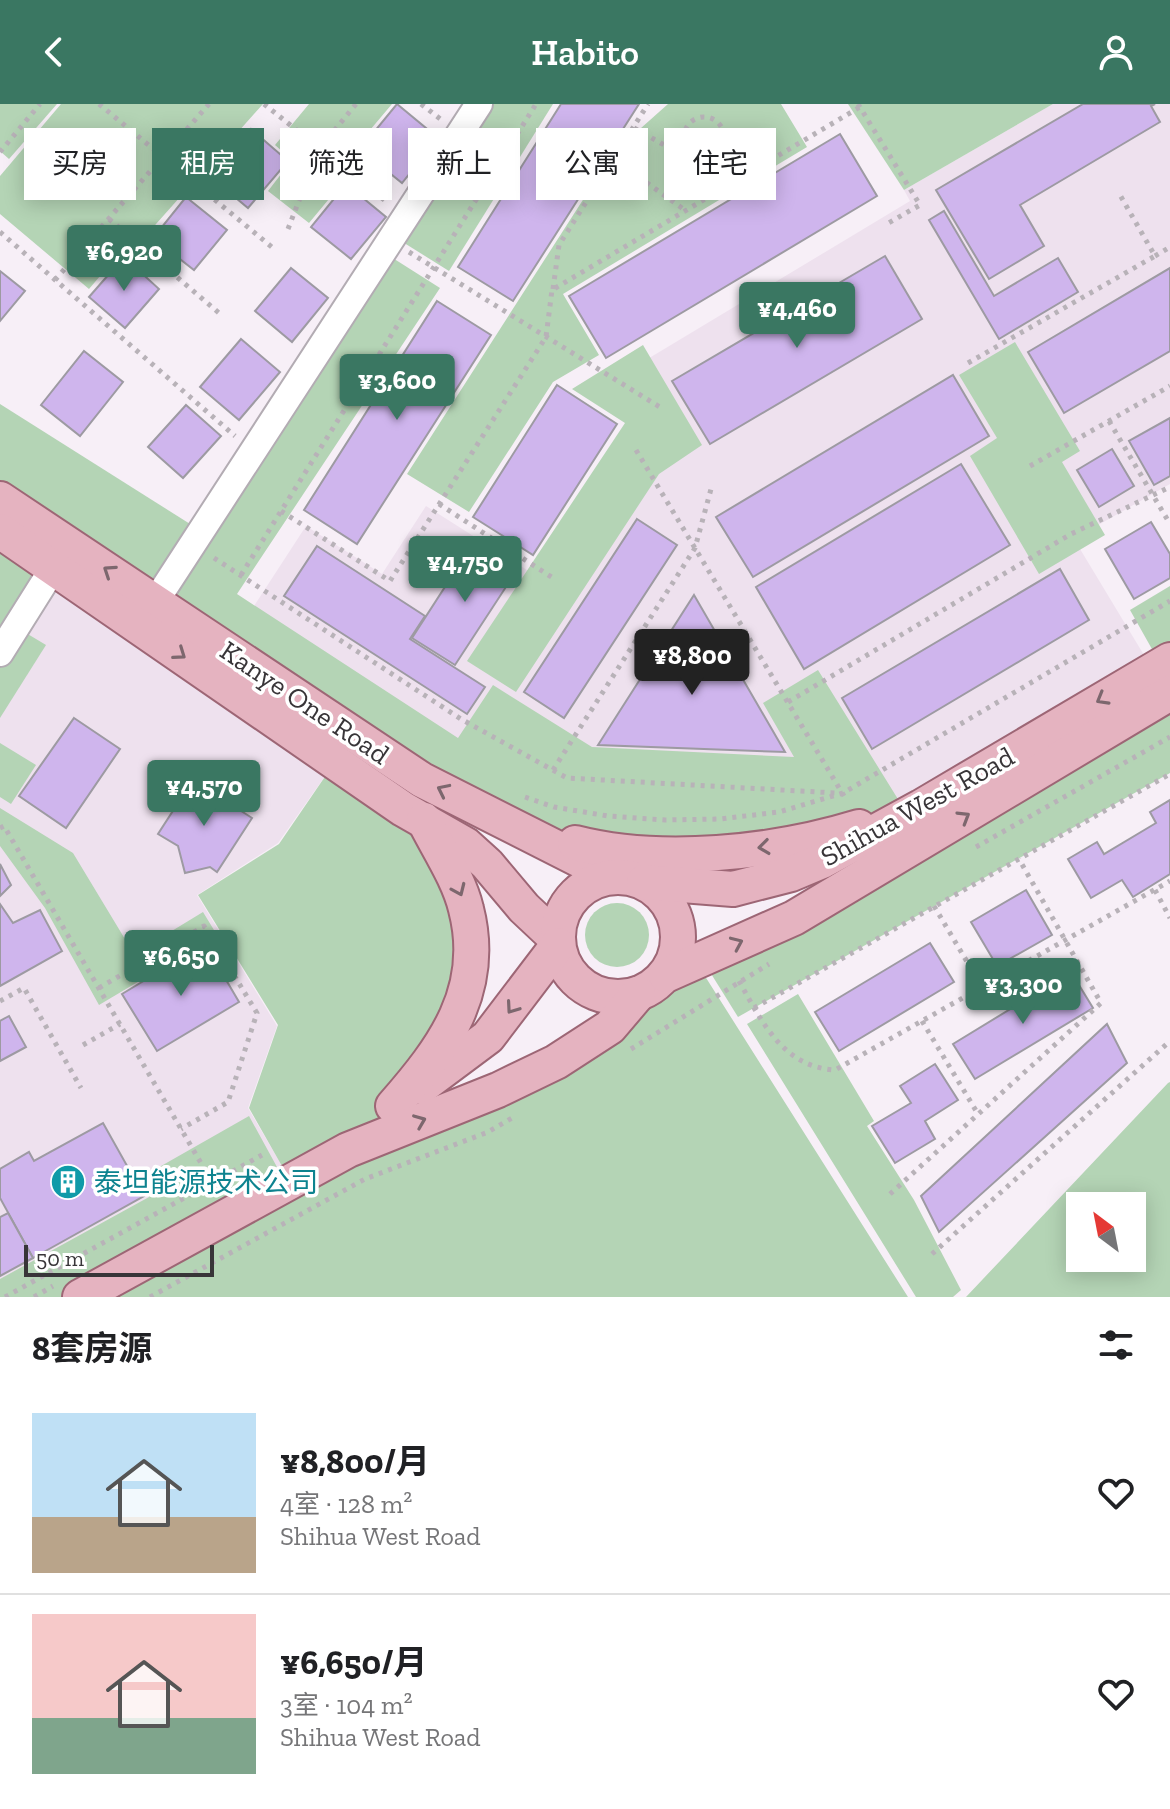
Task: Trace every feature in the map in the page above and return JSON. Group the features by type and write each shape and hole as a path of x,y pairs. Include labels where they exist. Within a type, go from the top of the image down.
{"main road":[{"name":"Kanye One Road","path":"0,499 422,780 513,810 590,865 635,879"},
{"name":"Kanye One Road","path":"0,531 390,800 466,845 558,942"},
{"name":"Shihua West Road","path":"635,879 733,889 765,882 822,861 921,807 1170,660"},
{"name":"Shihua West Road","path":"666,975 794,918 1170,693"},
{"path":"513,810 580,844 633,852 680,853 782,845 862,826 921,807"},
{"path":"348,1150 427,1067 460,1013 470,982 470,932 466,907 424,820"},
{"path":"635,879 659,892 671,906 678,923 679,941 675,959 666,975 638,994 622,997 590,991 577,982 567,970 558,942 559,922 577,892 600,880 635,879"},
{"path":"393,1106 441,1075 488,1037 558,942"},
{"path":"70,1290 348,1150 498,1090 556,1062 610,1027 638,994"}],"street":[{"path":"155,602 479,104"},
{"path":"0,653 54,567"}],"path":[{"path":"0,152 40,104"},
{"path":"99,104 152,148"},
{"path":"188,128 209,104"},
{"path":"264,104 293,128"},
{"path":"336,128 356,104"},
{"path":"241,575 536,104"},
{"path":"634,128 648,104"},
{"path":"776,157 859,106 920,205 885,225"},
{"path":"687,128 693,120 712,118 721,128"},
{"path":"55,280 152,170"},
{"path":"648,184 686,211"},
{"path":"1120,195 1155,256"},
{"path":"215,200 273,248"},
{"path":"288,229 299,200"},
{"path":"384,200 405,217"},
{"path":"281,511 390,581 546,337 559,245 588,200"},
{"path":"552,290 704,200"},
{"path":"109,219 219,313"},
{"path":"0,233 253,452"},
{"path":"390,241 663,409"},
{"path":"968,363 1170,247"},
{"path":"1030,466 1170,386"},
{"path":"1109,421 1170,524"},
{"path":"636,450 862,826"},
{"path":"788,702 1071,534 1170,487"},
{"path":"553,770 695,548 711,489"},
{"path":"439,504 553,578"},
{"path":"193,544 461,719 567,778 843,793"},
{"path":"513,810 554,807 608,816 665,820 720,819 779,812 843,793 1170,601"},
{"path":"969,850 1170,737"},
{"path":"754,1008 1170,774"},
{"path":"1,826 212,1182"},
{"path":"890,1194 1101,1003 1019,859"},
{"path":"739,981 754,1008 787,1053 817,1069 835,1070 1170,881"},
{"path":"1155,890 1170,918"},
{"path":"934,906 982,987"},
{"path":"99,988 204,926 257,1013 228,1102 181,1129"},
{"path":"627,1052 780,958"},
{"path":"0,1001 24,988 81,1088"},
{"path":"922,1021 978,1114"},
{"path":"83,1045 120,1024"},
{"path":"932,1254 1170,1041"},
{"path":"150,1297 365,1179 488,1132 513,1118"},
{"path":"5,1297 262,1155"},
{"path":"34,1297 70,1290"}],"shaded area":[{"path":"1053,104 1170,104 1170,484 1074,539 1153,670 839,832 580,844 226,649 306,526 382,574 426,506 549,584 645,435 611,381 910,201 904,190"},
{"path":"54,567 335,762 278,843 197,895 277,1026 248,1108 291,1181 0,1297 0,654"}],"green space":[{"path":"0,104 57,104 36,128 24,128 24,142 9,159 0,151"},
{"path":"61,104 263,104 242,128 152,128 152,200 177,200 148,233 123,249 89,289 0,214 0,176 24,148 24,200 136,200 136,128 41,128"},
{"path":"309,104 392,104 372,128 289,128"},
{"path":"486,104 553,104 520,157 520,128 471,128"},
{"path":"668,104 781,104 807,147 776,166 776,128 664,128 664,200 719,200 563,294 599,355 553,382 469,512 407,474 583,200 648,200 648,128 641,128"},
{"path":"848,104 1053,104 904,190"},
{"path":"280,176 280,200 328,200 309,223 268,191"},
{"path":"426,200 493,200 449,271 401,241"},
{"path":"388,255 440,288 237,594 458,738 493,685 592,747 794,757 763,703 818,670 901,804 837,823 734,843 582,835 517,818 439,779 169,597"},
{"path":"1015,342 1080,451 1062,462 1105,535 1039,574 970,456 997,438 959,375"},
{"path":"643,345 702,445 659,474 516,692 467,661 625,423 572,389"},
{"path":"0,404 198,529 156,591 0,488"},
{"path":"0,541 44,570 0,640"},
{"path":"1170,586 1170,651 1157,658 1130,610"},
{"path":"21,630 46,645 0,718 0,663"},
{"path":"1170,701 1170,773 738,1017 705,964"},
{"path":"0,743 36,765 11,804 0,797"},
{"path":"335,762 424,821 469,983 392,1106 348,1149 498,1091 666,975 696,962 908,1297 81,1297 291,1182 249,1108 278,1025 198,895 279,844"},
{"path":"0,808 73,853 134,954 203,912 217,935 99,1005 45,908 0,846"},
{"path":"617,903 629,905 640,912 647,923 647,947 640,958 629,965 617,967 605,965 594,958 587,947 585,935 587,923 594,912 605,905"},
{"path":"798,994 874,1121 867,1126 914,1200 961,1290 953,1297 916,1297 747,1024"},
{"path":"1170,1082 1170,1297 966,1297 1168,1083"},
{"path":"249,1116 283,1178 67,1297 0,1297 0,1279 149,1197 140,1178"}],"building":[{"path":"397,104 426,128 408,128 408,176 402,183 392,175 392,128 377,128"},
{"path":"561,104 639,104 624,128 546,128"},
{"path":"1083,104 1155,104 1151,106 1160,122 1020,205 1044,246 989,279 936,190"},
{"path":"840,134 877,196 606,358 569,296 730,200 776,200 776,172"},
{"path":"264,140 280,154 280,170 264,189"},
{"path":"536,144 536,200 578,200 513,301 458,267 500,200 520,200 520,169"},
{"path":"184,200 190,200 227,230 194,270 153,238"},
{"path":"238,200 255,200 248,208"},
{"path":"333,200 365,200 386,217 351,259 311,227"},
{"path":"944,211 994,296 1058,258 1078,292 999,339 929,220"},
{"path":"885,256 922,319 710,444 672,381"},
{"path":"124,257 159,289 125,328 89,297"},
{"path":"291,268 328,298 292,342 255,311"},
{"path":"1170,268 1170,351 1064,413 1028,352"},
{"path":"0,271 25,291 0,321"},
{"path":"437,301 491,335 357,544 304,510"},
{"path":"241,339 280,372 239,420 200,387"},
{"path":"84,351 123,382 80,436 41,405"},
{"path":"953,375 989,436 753,577 716,517"},
{"path":"557,385 617,424 533,555 473,517"},
{"path":"186,405 221,436 183,478 148,447"},
{"path":"1170,418 1170,476 1154,485 1129,441"},
{"path":"1112,449 1134,486 1099,507 1077,470"},
{"path":"961,464 1010,545 804,669 756,587"},
{"path":"637,519 677,545 564,718 524,692"},
{"path":"1151,522 1170,554 1170,578 1134,599 1105,549"},
{"path":"474,542 517,570 455,665 412,638"},
{"path":"317,546 425,616 410,639 485,687 467,714 284,596"},
{"path":"1060,569 1089,620 872,749 842,698"},
{"path":"694,595 785,752 598,745"},
{"path":"74,718 120,749 66,828 19,796"},
{"path":"193,780 252,818 217,872 210,867 185,873 178,846 158,834"},
{"path":"1170,800 1170,874 1133,897 1122,880 1091,898 1068,859 1097,842 1104,854 1156,823 1150,812"},
{"path":"0,864 11,885 0,896"},
{"path":"1026,890 1052,935 997,966 971,922"},
{"path":"0,904 13,923 40,910 62,951 0,986"},
{"path":"930,943 954,982 839,1051 815,1012"},
{"path":"205,944 239,1002 157,1051 122,994"},
{"path":"1071,972 1093,1008 975,1079 953,1044"},
{"path":"9,1016 26,1047 0,1061 0,1021"},
{"path":"1107,1024 1127,1063 939,1232 921,1196"},
{"path":"935,1064 958,1100 925,1121 935,1139 895,1163 872,1126 911,1103 900,1086"},
{"name":"泰坦能源技术公司","path":"103,1123 144,1196 33,1258 0,1198 0,1169 29,1152 34,1161"},
{"path":"8,1213 33,1258 0,1276 0,1217"}],"place":[{"name":"泰坦能源技术公司","path":"68,1182"}]}
